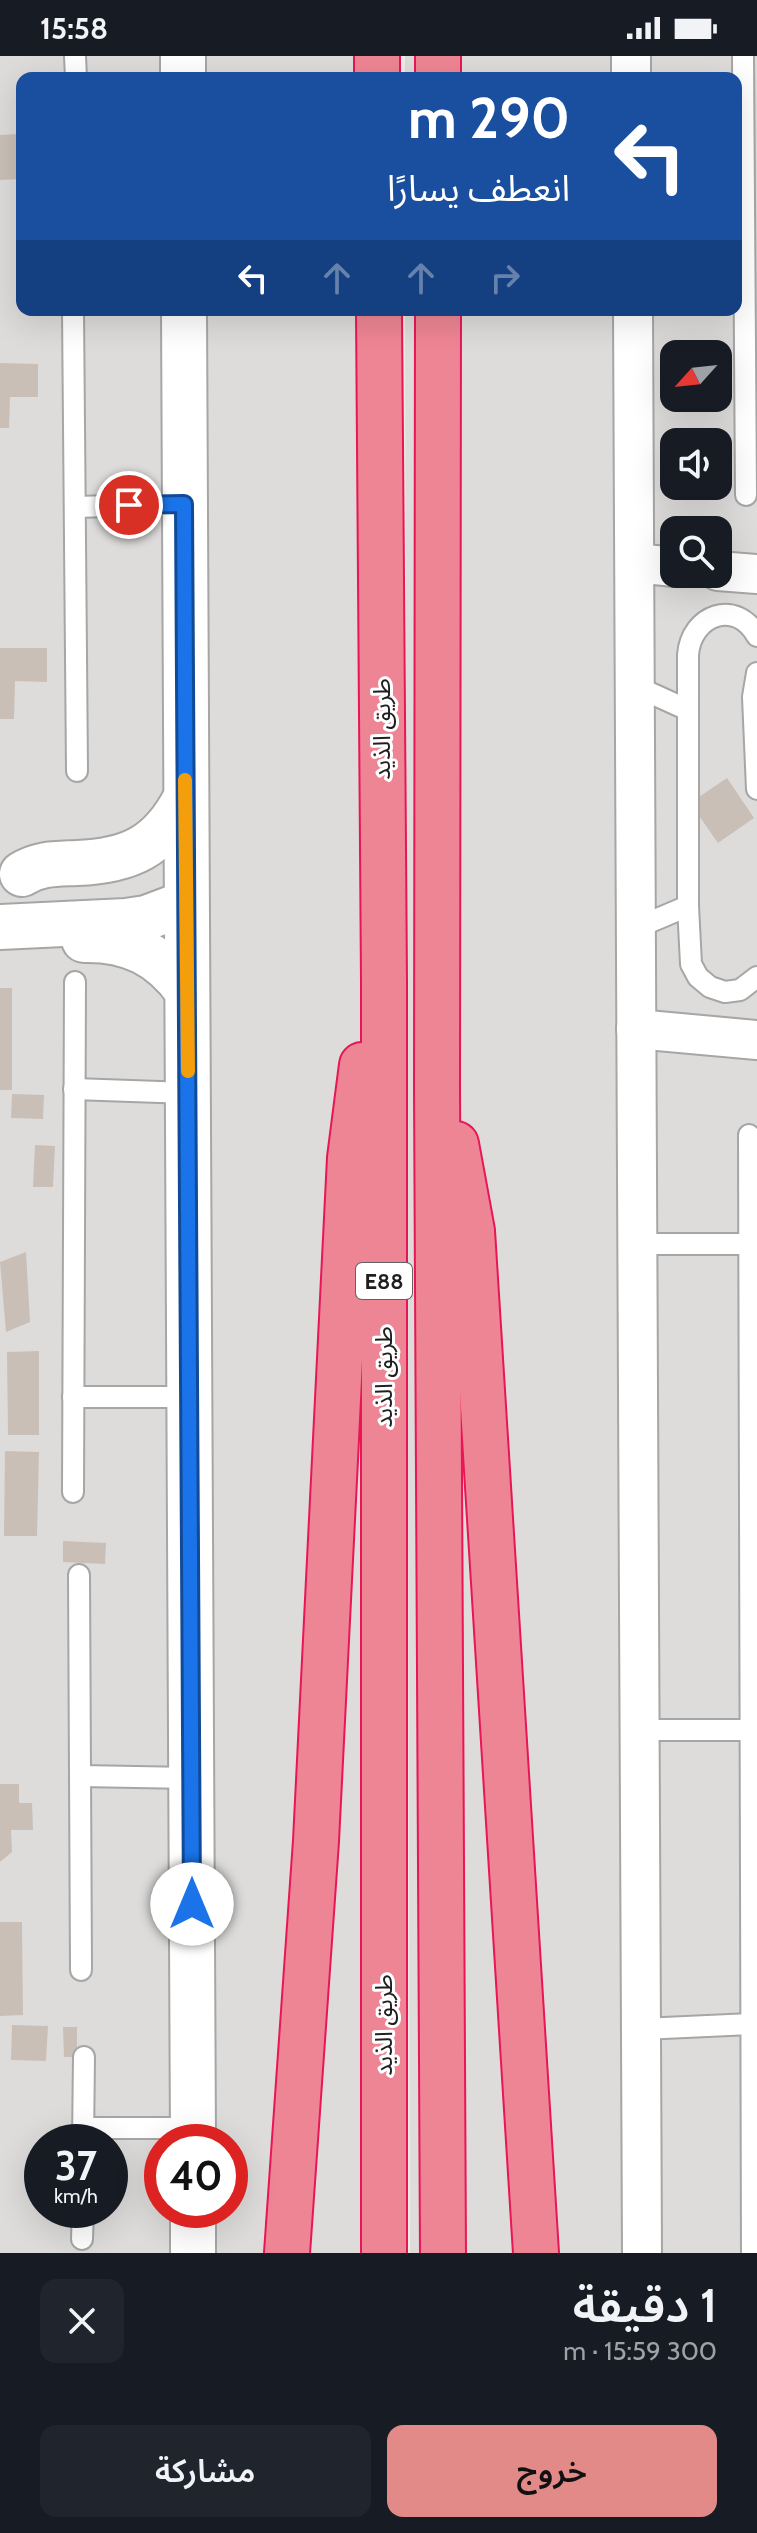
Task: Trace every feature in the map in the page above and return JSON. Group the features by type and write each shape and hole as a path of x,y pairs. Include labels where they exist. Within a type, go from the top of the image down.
{"highway":[{"name":"طريق الذيد","path":"379,316 384,982 384,2253"},
{"name":"E88","path":"438,316 437,1088 443,2253"},
{"path":"287,2253 316,1841 350,1158 362,1069 384,982"},
{"path":"437,1088 460,1158 472,1231 536,2253"}],"street":[{"path":"184,316 193,2124"},
{"path":"633,316 642,2253"},
{"path":"636,563 660,566"},
{"path":"732,572 757,574"},
{"path":"17,875 43,865 123,858 166,829 185,799"},
{"path":"17,875 136,881 186,896"},
{"path":"14,927 30,902 17,875"},
{"path":"14,927 146,918 186,896"},
{"path":"14,927 66,938 130,945 163,963 187,991"},
{"path":"636,1029 757,1040"},
{"path":"193,2228 193,2253"}],"lane":[{"path":"742,135 743,56"},
{"path":"73,316 77,771"},
{"path":"741,316 746,495"},
{"path":"75,507 184,504"},
{"path":"757,636 743,620 730,615 705,621 695,630 689,642 688,710 689,949 698,977 710,987 725,992 740,990 757,977"},
{"path":"757,673 753,697 757,789"},
{"path":"635,686 688,710"},
{"path":"636,928 688,906"},
{"path":"73,1492 75,982"},
{"path":"74,1089 188,1093"},
{"path":"749,1135 752,2253"},
{"path":"636,1244 749,1244"},
{"path":"73,1397 189,1397"},
{"path":"79,1575 81,1970"},
{"path":"639,1730 750,1730"},
{"path":"80,1776 191,1778"},
{"path":"642,2029 751,2024"},
{"path":"83,2124 84,2057"},
{"path":"82,2228 82,2239"}],"shaded area":[{"path":"0,56 398,56 398,72 16,72 16,316 399,316 405,2253 0,2253"},
{"path":"405,56 757,56 757,2253 410,2253 405,316 742,316 742,72 405,72"}],"building":[{"path":"16,134 16,179 0,180 0,135"},
{"path":"0,363 38,364 38,397 10,397 9,428 0,428"},
{"path":"0,648 47,648 47,682 15,681 14,719 0,719"},
{"path":"727,778 754,818 718,843 690,803"},
{"path":"0,988 12,988 12,1090 0,1090"},
{"path":"12,1094 44,1095 43,1119 11,1118"},
{"path":"35,1145 55,1146 53,1187 33,1187"},
{"path":"26,1252 30,1322 6,1332 0,1262"},
{"path":"39,1351 39,1435 8,1435 7,1352"},
{"path":"5,1451 39,1452 37,1536 4,1536"},
{"path":"63,1541 106,1543 105,1564 63,1562"},
{"path":"0,1784 19,1784 19,1803 32,1803 33,1830 11,1830 12,1852 0,1862"},
{"path":"0,1922 22,1922 23,2015 0,2016"},
{"path":"12,2025 48,2026 46,2061 11,2060"},
{"path":"63,2027 77,2027 77,2057 64,2057"}],"slow traffic":[{"path":"185,780 188,1071"}],"route":[{"path":"129,505 184,504 192,1904"}]}
